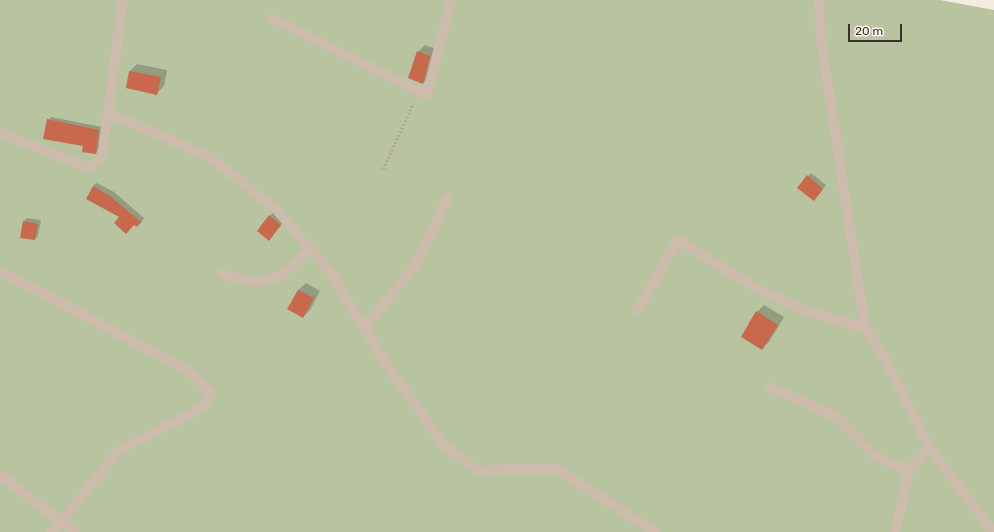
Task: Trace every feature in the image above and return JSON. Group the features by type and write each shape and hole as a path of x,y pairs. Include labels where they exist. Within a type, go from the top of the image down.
{"lane":[{"path":"0,133 89,168 102,157 124,0"},
{"path":"272,18 427,94 451,0"},
{"path":"819,0 820,33 865,328 885,359 929,447 993,532"},
{"path":"108,112 208,156 276,209 331,273 384,361 443,444 478,472 511,469 557,469 655,532"},
{"path":"364,328 416,265 448,199"},
{"path":"637,311 678,240 757,289 809,312 865,328"},
{"path":"222,273 230,277 258,282 282,276 310,248"},
{"path":"0,272 189,371 211,392 204,406 195,412 118,451 61,522 50,532"},
{"path":"770,387 837,417 875,456 909,471"},
{"path":"895,532 909,471 929,447"},
{"path":"0,475 75,532"}],"path":[{"path":"383,169 420,91"}],"green space":[{"path":"0,0 940,0 994,10 994,532 0,532"}],"building":[{"path":"417,51 430,56 423,84 408,78"},
{"path":"129,71 161,77 157,95 126,88"},
{"path":"47,119 99,130 96,154 82,152 83,146 43,139"},
{"path":"807,175 823,189 814,201 797,188"},
{"path":"93,186 110,196 141,222 137,227 134,225 126,234 114,223 119,217 86,199"},
{"path":"269,215 281,225 269,241 257,231"},
{"path":"23,221 38,224 35,240 20,238"},
{"path":"298,290 314,298 303,318 287,309"},
{"path":"756,311 778,325 762,350 741,337"}]}
